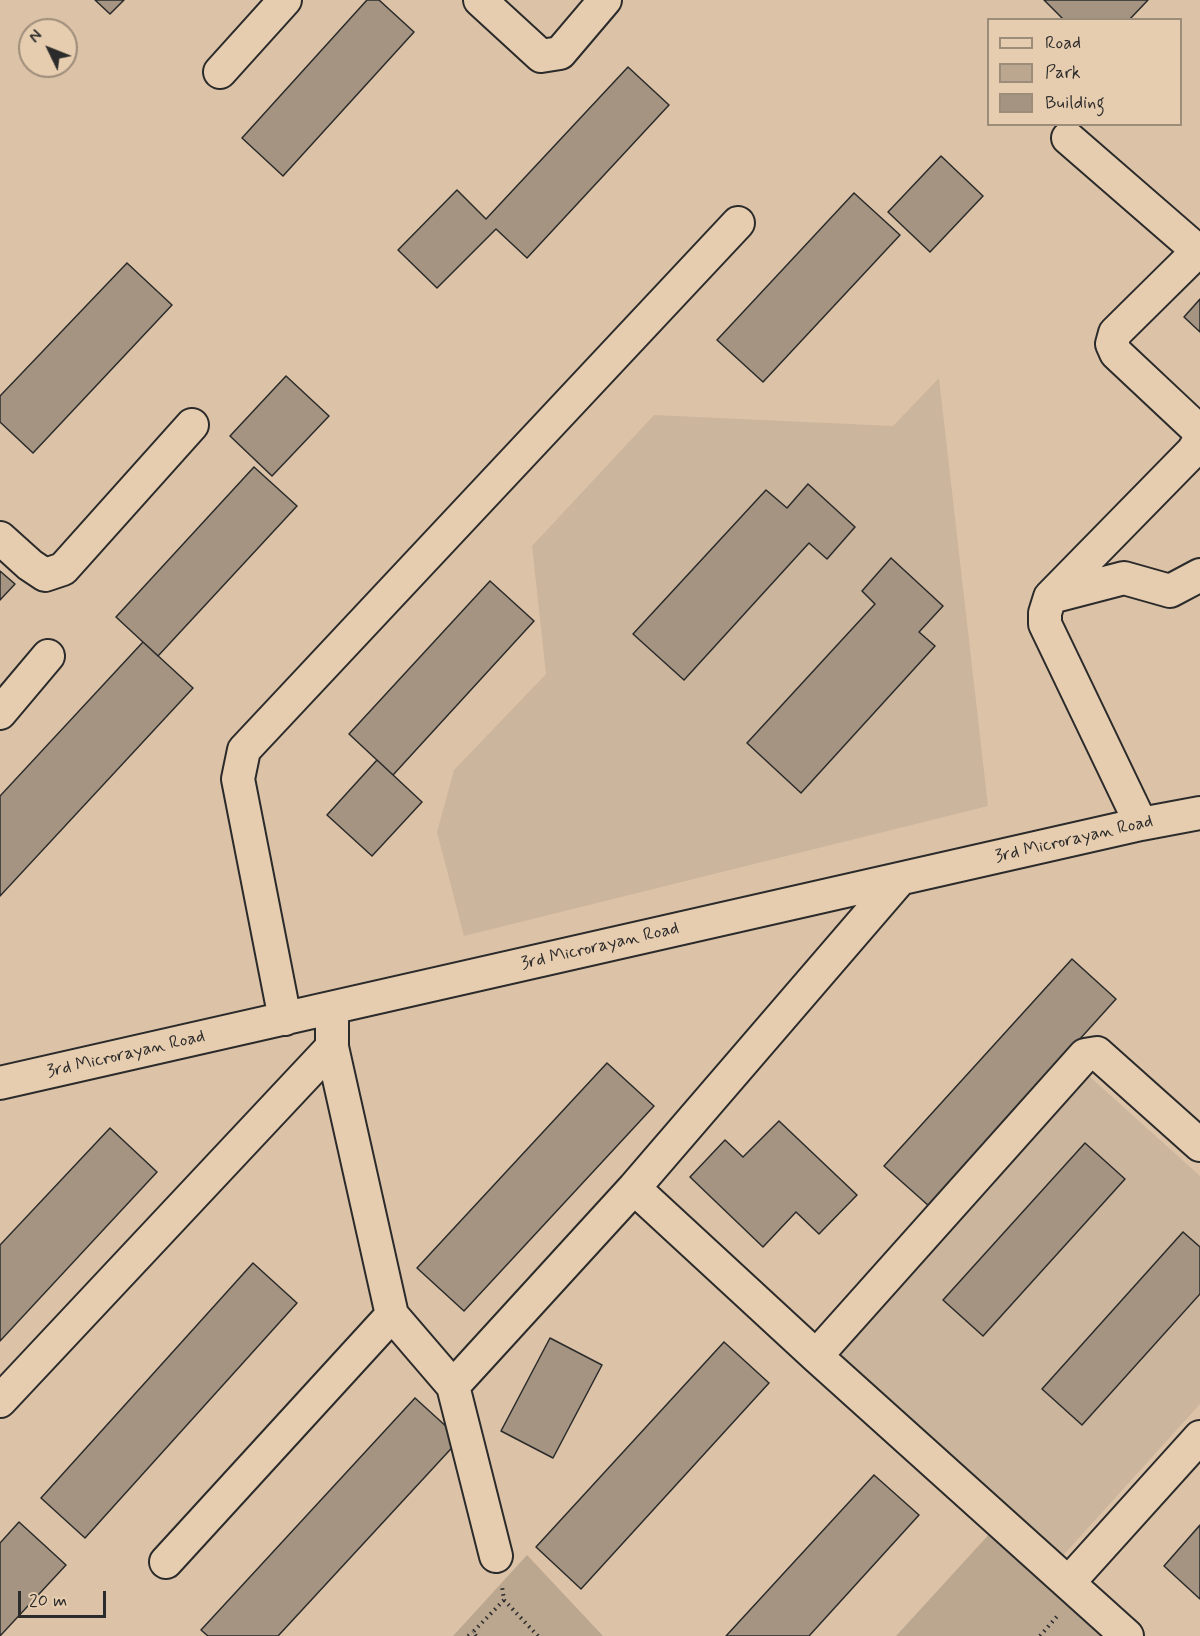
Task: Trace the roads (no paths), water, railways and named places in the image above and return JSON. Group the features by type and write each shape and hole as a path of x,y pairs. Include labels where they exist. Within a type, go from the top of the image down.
{"street":[{"path":"220,72 285,0"},
{"path":"480,0 541,56 560,53 605,0"},
{"path":"1068,138 1198,251 1115,333 1112,344 1116,353 1197,429 1199,441 1193,451 1050,597 1045,613 1045,624 1141,824"},
{"path":"285,1019 238,779 244,750 738,223"},
{"path":"0,538 30,565 45,575 63,569 192,425"},
{"path":"1050,597 1124,578 1170,591 1200,575"},
{"path":"0,713 48,656"},
{"name":"3rd Microrayan Road","path":"0,1083 1141,824 1200,813"},
{"path":"453,1386 634,1188 900,879"},
{"path":"332,1008 332,1047 392,1315 453,1386 496,1556"},
{"path":"0,1401 332,1047"},
{"path":"816,1356 1086,1055 1097,1053 1200,1145"},
{"path":"634,1188 816,1356 1067,1595 1126,1636"},
{"path":"166,1562 392,1315"},
{"path":"1067,1595 1200,1437"}]}
